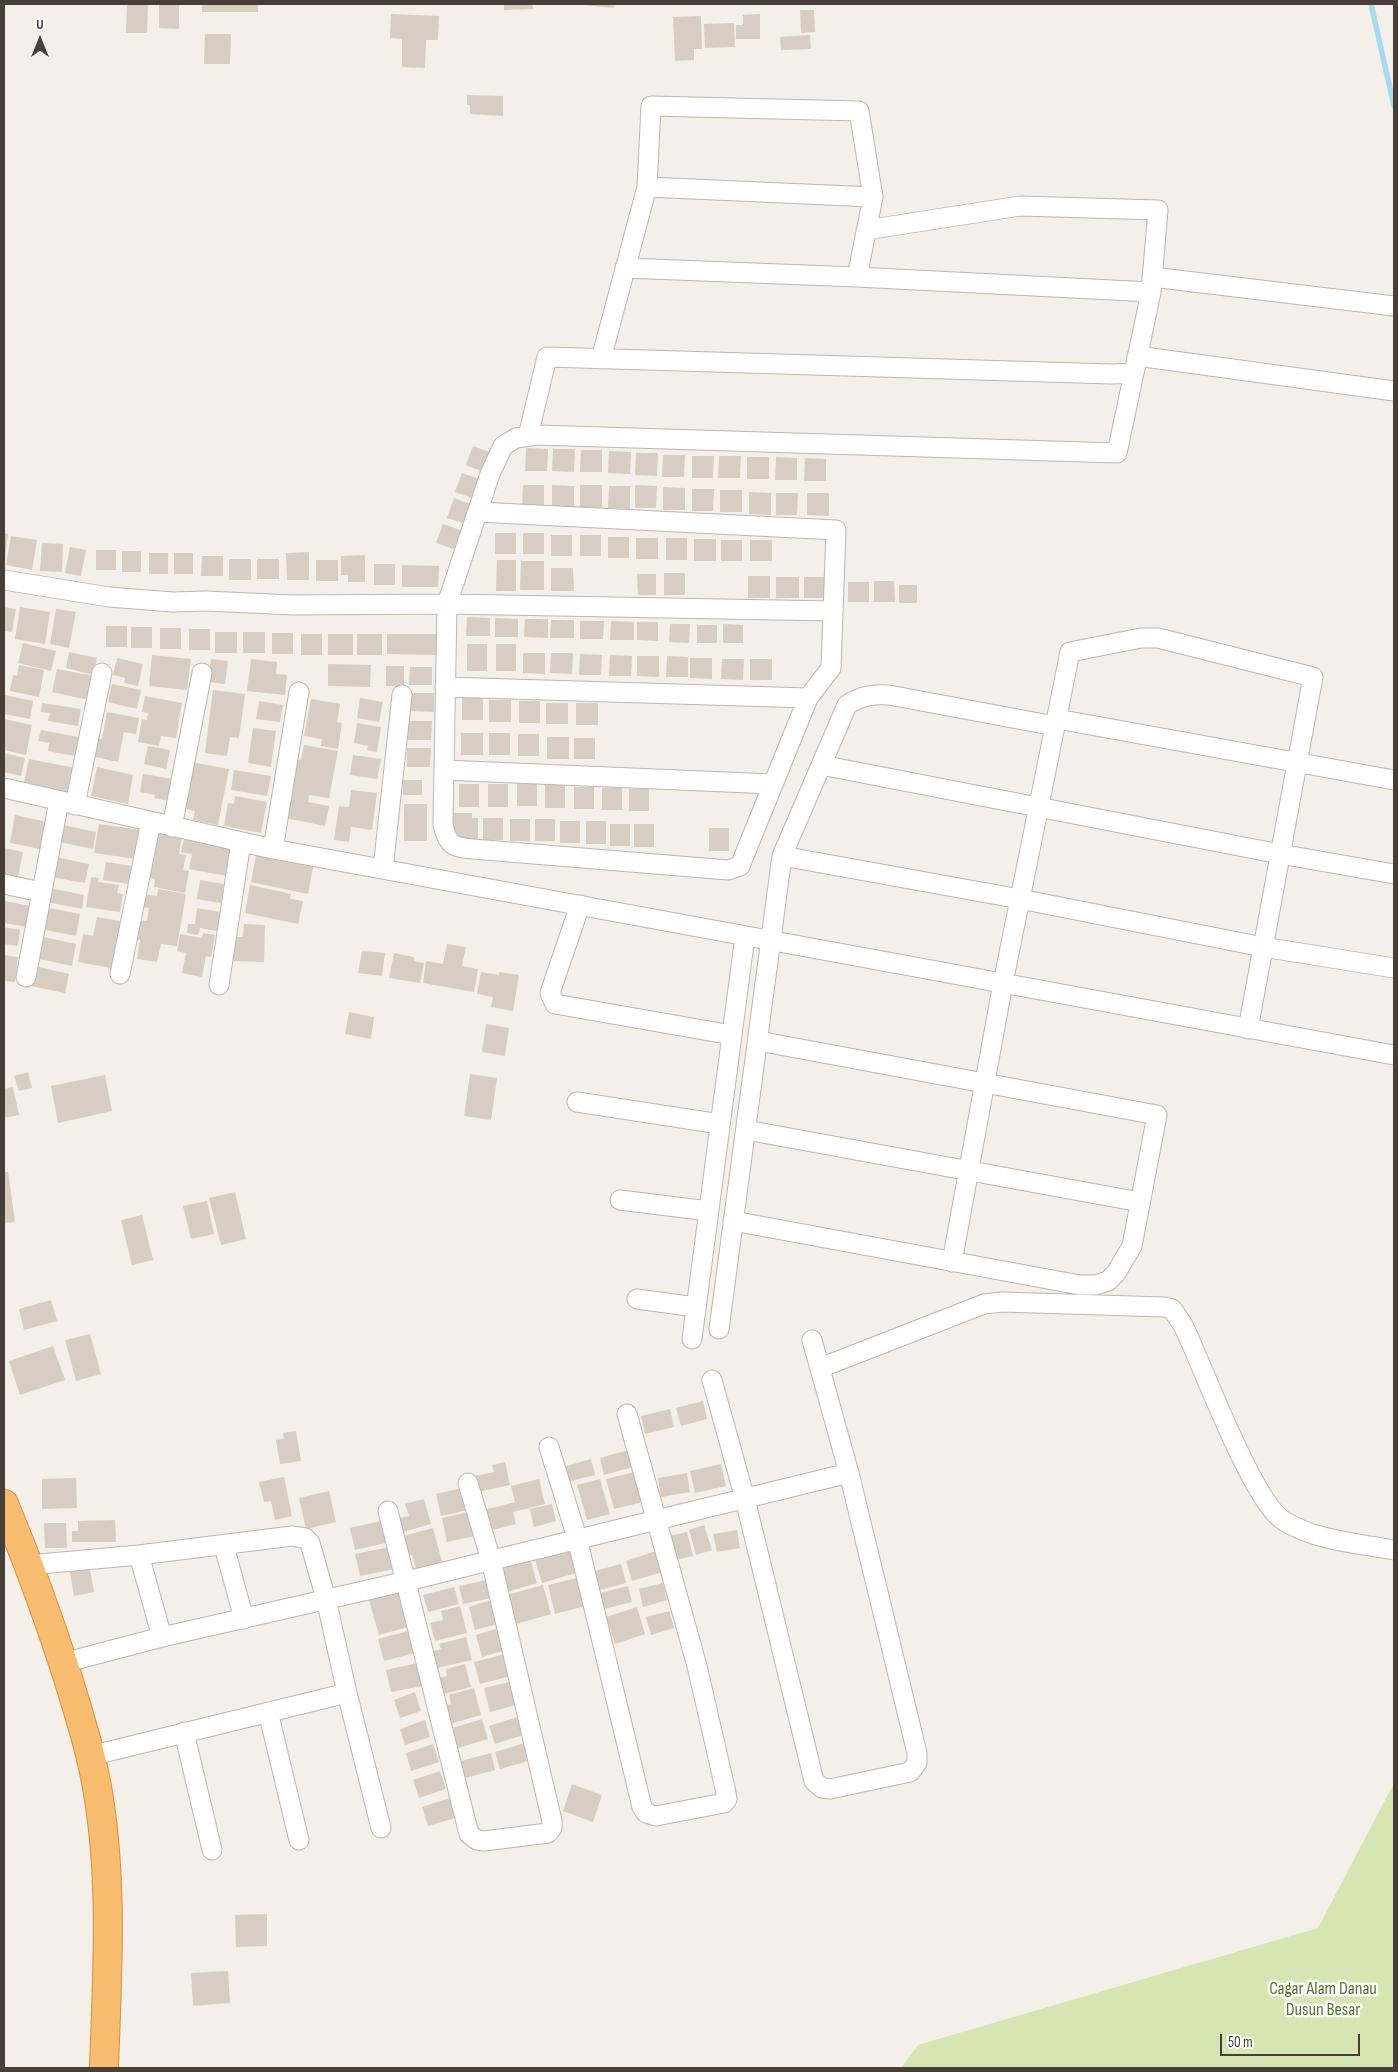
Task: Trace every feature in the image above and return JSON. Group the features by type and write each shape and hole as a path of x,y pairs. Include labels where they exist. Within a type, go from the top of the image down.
{"highway":[{"path":"6,1514 29,1565 62,1663 90,1756 99,1798 108,1886 108,1980 104,2068"}],"street":[{"path":"600,359 647,187 651,106 859,111 873,197 857,277"},
{"path":"647,187 873,197"},
{"path":"478,512 836,530 831,668 808,698 740,866 728,870 455,847 446,838 443,825 447,604 490,474 503,446 516,438 547,435 1117,453 1152,284 1158,210 1020,206 866,230"},
{"path":"625,268 857,277 1152,284 1394,306"},
{"path":"528,436 547,357 1102,374 1135,365 1394,391"},
{"path":"4,580 152,602 293,605 447,604 832,611"},
{"path":"952,1262 1003,983 1070,652 1141,638 1158,638 1313,677 1248,1029"},
{"path":"26,977 41,892 102,673"},
{"path":"172,827 202,673"},
{"path":"445,687 808,698"},
{"path":"273,849 299,692"},
{"path":"719,1329 782,856 847,706 857,698 870,694 889,695 1298,762 1394,780"},
{"path":"383,869 402,695"},
{"path":"821,765 1280,854 1394,874"},
{"path":"444,770 774,784"},
{"path":"4,788 273,849 1394,1055"},
{"path":"120,974 152,822"},
{"path":"219,985 241,842"},
{"path":"782,856 1020,899 1263,947 1394,968"},
{"path":"4,884 41,892"},
{"path":"580,905 550,993 555,1004 732,1035"},
{"path":"692,1339 745,936"},
{"path":"734,1221 1080,1285 1096,1286 1108,1280 1116,1273 1132,1246 1157,1115 758,1041"},
{"path":"577,1102 720,1124"},
{"path":"746,1130 1140,1202"},
{"path":"620,1200 709,1211"},
{"path":"637,1299 696,1307"},
{"path":"820,1368 984,1304 1002,1302 1123,1305 1172,1309 1184,1325 1233,1437 1254,1481 1272,1510 1282,1520 1314,1536 1394,1550"},
{"path":"712,1380 745,1499 814,1781 822,1788 830,1789 910,1772 916,1766 917,1753 849,1473 812,1340"},
{"path":"549,1448 577,1538 642,1807 646,1813 656,1816 718,1805 727,1798 697,1666 628,1414"},
{"path":"62,1663 162,1637 406,1581 849,1473"},
{"path":"388,1511 469,1834 477,1840 484,1841 548,1833 552,1828 552,1821 491,1560 468,1483"},
{"path":"29,1565 224,1546 292,1536 305,1538 310,1543 326,1599 347,1693 381,1828"},
{"path":"224,1546 244,1619"},
{"path":"139,1555 162,1637"},
{"path":"90,1756 347,1693"},
{"path":"268,1712 299,1840"},
{"path":"184,1732 212,1850"}],"green space":[{"name":"Cagar Alam Danau Dusun Besar","path":"1394,1783 1394,2068 901,2068 918,2045 1318,1928"}],"building":[{"path":"127,4 148,4 147,33 126,33"},
{"path":"159,4 179,4 179,29 159,28"},
{"path":"202,4 258,4 258,12 202,12"},
{"path":"504,4 532,4 533,9 504,10"},
{"path":"573,4 615,4 614,8"},
{"path":"800,10 814,10 815,32 801,33"},
{"path":"391,14 439,16 438,40 426,40 425,68 402,67 402,39 390,38"},
{"path":"760,14 760,39 736,39 736,25 743,25 743,15"},
{"path":"701,16 702,49 694,49 694,60 675,61 673,17"},
{"path":"734,23 735,47 705,48 704,24"},
{"path":"205,34 231,34 230,64 204,64"},
{"path":"810,35 811,49 781,50 780,37"},
{"path":"467,95 503,96 503,116 470,114 470,105 467,105"},
{"path":"473,446 492,453 485,473 466,465"},
{"path":"526,448 548,449 547,471 525,471"},
{"path":"553,449 575,449 574,472 552,471"},
{"path":"581,450 602,450 602,472 580,472"},
{"path":"609,451 631,452 630,474 608,473"},
{"path":"636,453 658,453 657,476 635,475"},
{"path":"663,455 685,455 684,477 662,477"},
{"path":"692,456 714,456 713,478 692,478"},
{"path":"719,456 741,456 740,478 718,478"},
{"path":"747,457 769,457 769,479 747,479"},
{"path":"776,457 797,458 797,480 775,480"},
{"path":"805,458 826,459 826,481 804,481"},
{"path":"462,473 482,480 475,499 455,492"},
{"path":"523,485 544,485 544,507 522,507"},
{"path":"552,485 574,486 574,508 552,507"},
{"path":"580,485 602,485 602,508 580,507"},
{"path":"635,485 657,486 656,508 635,508"},
{"path":"609,486 630,486 630,509 608,508"},
{"path":"663,487 685,488 685,510 663,510"},
{"path":"692,489 714,489 713,511 692,511"},
{"path":"720,490 742,490 742,512 720,512"},
{"path":"749,492 771,493 771,515 749,514"},
{"path":"776,493 798,493 797,515 776,515"},
{"path":"807,493 829,493 829,516 807,515"},
{"path":"454,498 473,505 466,524 447,518"},
{"path":"443,524 463,531 456,550 436,543"},
{"path":"4,533 8,534 5,560 4,560"},
{"path":"495,533 516,533 516,554 495,554"},
{"path":"523,533 544,533 544,554 523,554"},
{"path":"551,535 572,535 572,556 551,556"},
{"path":"580,535 601,535 601,556 580,556"},
{"path":"11,536 37,540 32,570 6,565"},
{"path":"608,537 629,537 629,558 608,558"},
{"path":"636,538 658,538 658,559 636,559"},
{"path":"666,538 687,538 687,560 666,560"},
{"path":"694,539 716,539 716,561 694,561"},
{"path":"721,540 742,540 742,561 721,561"},
{"path":"750,540 772,540 772,561 750,561"},
{"path":"42,543 63,544 62,572 40,571"},
{"path":"70,547 86,550 81,576 65,573"},
{"path":"96,550 116,550 116,570 96,570"},
{"path":"122,551 141,551 141,572 122,572"},
{"path":"309,552 309,580 287,580 286,553"},
{"path":"149,553 168,553 168,574 149,574"},
{"path":"174,553 193,553 193,574 174,574"},
{"path":"365,555 365,582 348,582 348,575 341,575 341,556"},
{"path":"202,556 223,556 223,576 201,576"},
{"path":"229,559 251,559 251,580 229,580"},
{"path":"257,559 279,559 279,579 257,579"},
{"path":"316,560 338,560 338,581 316,581"},
{"path":"497,560 516,560 516,591 496,591"},
{"path":"521,561 544,561 544,590 520,590"},
{"path":"374,564 395,564 395,585 374,585"},
{"path":"402,565 439,566 438,587 402,587"},
{"path":"551,568 573,568 574,591 551,591"},
{"path":"664,573 685,573 685,595 664,595"},
{"path":"637,574 656,574 656,595 638,595"},
{"path":"748,576 770,576 770,598 748,598"},
{"path":"776,577 799,577 799,598 776,598"},
{"path":"804,577 827,577 827,598 804,598"},
{"path":"874,581 894,581 895,602 874,602"},
{"path":"848,582 869,582 869,602 848,602"},
{"path":"899,585 917,585 917,603 899,603"},
{"path":"4,607 16,609 12,632 4,631"},
{"path":"20,607 50,612 45,644 15,639"},
{"path":"56,609 76,612 69,648 50,644"},
{"path":"467,617 490,618 490,636 466,636"},
{"path":"495,618 518,619 518,637 495,637"},
{"path":"525,619 548,619 548,638 524,637"},
{"path":"551,620 574,620 574,638 550,638"},
{"path":"580,621 604,621 603,639 580,639"},
{"path":"611,621 634,622 634,640 610,640"},
{"path":"637,622 658,622 658,641 637,640"},
{"path":"670,624 690,624 689,643 669,642"},
{"path":"723,624 743,625 743,643 723,643"},
{"path":"697,625 717,625 717,643 697,643"},
{"path":"106,626 127,626 127,647 106,647"},
{"path":"131,627 152,627 152,648 131,648"},
{"path":"160,628 181,628 181,649 160,649"},
{"path":"189,629 210,629 210,650 189,650"},
{"path":"215,632 237,632 237,653 215,653"},
{"path":"243,632 265,632 265,653 243,653"},
{"path":"272,633 293,633 293,654 272,654"},
{"path":"301,634 322,634 322,655 301,655"},
{"path":"328,634 353,634 353,655 328,655"},
{"path":"357,634 382,634 382,655 357,655"},
{"path":"387,634 437,634 436,655 387,654"},
{"path":"23,643 56,651 51,671 18,663"},
{"path":"467,644 487,644 487,671 467,671"},
{"path":"496,644 516,644 516,671 496,671"},
{"path":"69,652 97,658 93,675 66,668"},
{"path":"523,653 545,653 545,674 523,673"},
{"path":"551,653 573,653 572,674 550,673"},
{"path":"580,654 602,655 601,675 579,675"},
{"path":"152,655 191,659 187,690 149,686"},
{"path":"610,655 632,656 631,676 609,676"},
{"path":"637,656 659,656 659,677 637,676"},
{"path":"667,656 688,657 688,677 666,677"},
{"path":"117,658 143,664 138,686 124,683 125,678 113,675"},
{"path":"690,658 712,658 712,679 690,678"},
{"path":"211,659 228,661 225,684 208,682"},
{"path":"251,659 277,662 276,674 287,675 285,695 247,691"},
{"path":"722,659 744,659 743,680 721,679"},
{"path":"750,659 772,659 772,680 750,680"},
{"path":"328,664 371,665 370,687 328,686"},
{"path":"19,665 44,670 39,697 10,691 13,675 17,676"},
{"path":"386,666 404,666 404,687 386,686"},
{"path":"410,667 432,667 432,685 409,685"},
{"path":"57,669 94,676 89,700 52,692"},
{"path":"112,684 141,690 137,709 108,702"},
{"path":"213,690 245,694 239,738 230,737 227,756 205,753"},
{"path":"410,693 434,693 434,712 410,711"},
{"path":"5,695 33,701 30,719 4,714"},
{"path":"145,696 182,703 176,738 161,736 159,746 138,742 142,719 147,720 148,713 142,712"},
{"path":"360,698 383,702 379,722 357,718"},
{"path":"462,698 483,698 483,720 462,720"},
{"path":"311,699 340,704 337,722 342,723 338,749 321,746 322,739 304,736"},
{"path":"489,700 511,700 511,722 489,722"},
{"path":"259,701 283,705 280,722 256,719"},
{"path":"519,701 540,701 540,723 519,723"},
{"path":"42,703 81,709 78,726 48,721 50,713 41,712"},
{"path":"546,703 568,703 568,724 546,724"},
{"path":"576,703 598,703 598,725 576,725"},
{"path":"107,712 139,718 136,734 124,732 118,762 91,756 95,738 102,739"},
{"path":"4,719 32,725 26,755 4,750"},
{"path":"403,721 432,721 431,740 403,740"},
{"path":"357,723 381,727 377,752 367,750 368,746 354,743"},
{"path":"253,728 276,731 271,767 248,763"},
{"path":"41,730 84,738 80,757 48,751 49,743 38,741"},
{"path":"461,733 483,733 483,755 461,755"},
{"path":"489,733 510,733 510,755 489,755"},
{"path":"518,734 539,734 539,756 518,756"},
{"path":"547,737 569,737 569,759 547,759"},
{"path":"574,738 595,738 595,759 574,759"},
{"path":"304,745 338,751 329,798 309,795 308,802 329,806 325,826 285,818 296,759 301,760"},
{"path":"148,746 170,750 166,769 144,764"},
{"path":"407,748 431,748 430,767 407,767"},
{"path":"4,753 25,758 21,776 4,772"},
{"path":"353,755 381,759 377,779 350,775"},
{"path":"29,759 75,768 69,796 23,787"},
{"path":"191,762 229,769 218,825 193,820 195,811 182,808"},
{"path":"97,767 133,775 128,804 91,796"},
{"path":"234,770 271,776 267,796 231,790"},
{"path":"143,774 173,779 169,801 154,798 155,795 140,792"},
{"path":"403,780 422,780 422,795 403,795"},
{"path":"459,784 479,784 479,807 459,807"},
{"path":"488,784 508,784 508,807 488,807"},
{"path":"517,784 537,784 537,806 517,806"},
{"path":"545,785 565,785 565,808 545,808"},
{"path":"574,787 594,787 594,809 574,809"},
{"path":"602,788 622,788 622,810 602,810"},
{"path":"629,789 649,789 649,811 629,811"},
{"path":"351,790 377,793 372,830 351,827 349,842 334,840 339,806 349,807"},
{"path":"235,796 267,802 261,833 224,826 228,803 234,804"},
{"path":"404,804 427,804 427,841 404,841"},
{"path":"450,813 472,813 472,818 478,818 478,841 461,841 461,837 450,837"},
{"path":"15,815 51,823 45,850 10,843"},
{"path":"483,818 503,818 503,840 483,840"},
{"path":"510,819 530,819 530,841 510,841"},
{"path":"535,819 555,819 555,841 535,841"},
{"path":"560,821 580,821 580,843 560,843"},
{"path":"586,821 606,821 606,844 586,844"},
{"path":"99,824 141,830 136,859 94,853"},
{"path":"610,824 630,824 630,846 610,846"},
{"path":"634,824 654,824 654,847 634,847"},
{"path":"63,825 96,832 93,849 59,842"},
{"path":"709,828 729,828 729,851 709,851"},
{"path":"156,831 182,836 179,854 186,855 183,870 189,871 185,893 154,887 155,879 148,878"},
{"path":"184,839 233,849 227,876 189,869 192,854 181,852"},
{"path":"4,848 23,852 18,877 4,874"},
{"path":"256,855 313,867 308,894 251,882"},
{"path":"56,857 89,864 85,883 52,877"},
{"path":"106,862 132,866 129,884 103,880"},
{"path":"91,877 99,878 98,882 119,885 117,893 123,894 120,912 86,907"},
{"path":"200,880 224,884 221,903 197,899"},
{"path":"250,885 291,894 290,899 303,901 298,924 245,913"},
{"path":"50,888 84,895 82,909 47,902"},
{"path":"158,889 186,894 177,946 161,944 157,962 137,959 140,940 136,939 139,920 147,921 149,908 141,907 143,894 157,896"},
{"path":"4,901 30,906 27,927 4,923"},
{"path":"45,907 80,914 76,936 40,929"},
{"path":"197,908 220,912 217,931 200,928 198,935 187,933 188,924 195,924"},
{"path":"97,917 120,921 117,940 121,941 116,969 78,962 83,934 93,936"},
{"path":"244,924 265,925 264,962 231,961 232,937 243,937"},
{"path":"4,927 20,930 18,946 4,944"},
{"path":"203,933 215,935 211,957 206,956 202,977 182,973 186,953 177,951 180,934 202,938"},
{"path":"39,936 76,944 72,966 35,958"},
{"path":"447,944 466,947 462,966 478,969 474,992 423,983 426,961 443,964"},
{"path":"362,951 385,953 382,976 358,973"},
{"path":"394,953 414,957 414,961 424,963 420,983 389,978"},
{"path":"4,955 18,957 15,982 4,981"},
{"path":"35,966 69,974 65,993 31,986"},
{"path":"481,972 499,975 499,972 519,975 513,1011 491,1007 493,997 477,994"},
{"path":"349,1012 374,1017 371,1039 345,1034"},
{"path":"486,1024 509,1028 505,1056 482,1052"},
{"path":"28,1072 32,1088 19,1091 14,1076"},
{"path":"470,1074 497,1078 491,1120 464,1116"},
{"path":"105,1075 112,1111 58,1123 51,1086"},
{"path":"13,1087 19,1115 4,1118 4,1089"},
{"path":"4,1172 8,1172 15,1222 4,1223"},
{"path":"235,1192 246,1239 221,1245 209,1198"},
{"path":"207,1201 214,1234 191,1239 183,1206"},
{"path":"142,1215 153,1260 132,1265 121,1220"},
{"path":"51,1300 57,1321 24,1330 19,1309"},
{"path":"90,1334 101,1374 76,1381 65,1340"},
{"path":"53,1346 65,1380 20,1395 9,1361"},
{"path":"703,1401 707,1419 681,1426 676,1408"},
{"path":"670,1409 674,1427 645,1434 641,1416"},
{"path":"296,1431 301,1461 280,1464 276,1440 284,1439 283,1433"},
{"path":"628,1450 633,1467 604,1475 600,1458"},
{"path":"591,1459 595,1475 567,1482 563,1467"},
{"path":"505,1462 510,1485 478,1492 475,1476 494,1472 492,1465"},
{"path":"721,1464 726,1486 695,1493 690,1471"},
{"path":"635,1472 643,1502 614,1509 606,1479"},
{"path":"687,1473 690,1492 661,1497 658,1478"},
{"path":"284,1477 292,1516 275,1520 271,1501 264,1502 259,1482"},
{"path":"76,1478 77,1508 42,1509 42,1479"},
{"path":"539,1479 545,1504 513,1512 516,1524 485,1532 480,1511 515,1502 511,1486"},
{"path":"600,1479 610,1514 587,1520 577,1485"},
{"path":"466,1487 472,1509 441,1516 436,1494"},
{"path":"329,1491 336,1522 306,1529 299,1498"},
{"path":"424,1499 431,1524 403,1532 399,1518 409,1516 405,1504"},
{"path":"552,1504 556,1521 534,1527 530,1509"},
{"path":"473,1511 479,1535 447,1542 442,1518"},
{"path":"115,1520 116,1542 72,1542 72,1531 78,1531 78,1521"},
{"path":"385,1520 390,1542 355,1550 350,1528"},
{"path":"44,1523 66,1523 67,1548 45,1548"},
{"path":"704,1525 712,1550 696,1555 689,1530"},
{"path":"433,1528 442,1562 416,1569 412,1555 404,1557 399,1537"},
{"path":"737,1530 740,1548 717,1552 713,1534"},
{"path":"687,1532 693,1556 676,1560 670,1536"},
{"path":"389,1547 394,1569 360,1576 355,1554"},
{"path":"569,1549 576,1573 542,1583 535,1559"},
{"path":"656,1551 663,1572 632,1581 626,1561"},
{"path":"530,1558 537,1583 507,1592 500,1566"},
{"path":"89,1564 94,1592 74,1596 69,1567"},
{"path":"621,1564 626,1583 596,1591 591,1572"},
{"path":"577,1578 585,1606 555,1614 548,1585"},
{"path":"486,1580 491,1598 463,1604 459,1586"},
{"path":"663,1583 667,1600 643,1607 639,1589"},
{"path":"543,1585 551,1614 516,1624 507,1595"},
{"path":"628,1586 632,1602 604,1609 600,1593"},
{"path":"454,1587 459,1604 428,1612 423,1595"},
{"path":"398,1592 408,1627 379,1635 369,1600"},
{"path":"491,1600 498,1624 475,1630 469,1607"},
{"path":"460,1606 467,1633 435,1641 430,1623 443,1620 441,1611"},
{"path":"637,1607 645,1634 615,1644 606,1617"},
{"path":"669,1611 674,1628 651,1635 646,1617"},
{"path":"499,1628 506,1650 482,1657 476,1635"},
{"path":"412,1630 418,1652 384,1661 378,1639"},
{"path":"466,1637 472,1660 437,1668 433,1651 441,1649 439,1644"},
{"path":"505,1654 511,1676 480,1684 474,1662"},
{"path":"417,1663 422,1686 391,1692 386,1670"},
{"path":"465,1664 471,1687 439,1695 435,1679 447,1676 446,1669"},
{"path":"513,1681 519,1704 490,1712 484,1688"},
{"path":"474,1688 481,1715 446,1725 441,1707 451,1704 449,1695"},
{"path":"415,1692 421,1711 400,1718 394,1700"},
{"path":"521,1716 526,1734 495,1744 489,1726"},
{"path":"482,1719 488,1739 455,1749 449,1729"},
{"path":"425,1720 430,1737 405,1745 400,1729"},
{"path":"525,1743 531,1760 500,1769 495,1752"},
{"path":"433,1744 439,1762 411,1771 406,1753"},
{"path":"491,1753 495,1770 462,1779 457,1762"},
{"path":"440,1771 446,1789 419,1798 413,1780"},
{"path":"572,1784 602,1795 593,1822 563,1811"},
{"path":"450,1798 455,1818 428,1826 422,1807"},
{"path":"267,1914 267,1946 236,1947 235,1915"},
{"path":"228,1971 230,2003 193,2006 191,1973"}],"waterway":[{"path":"1371,4 1394,106"}]}
